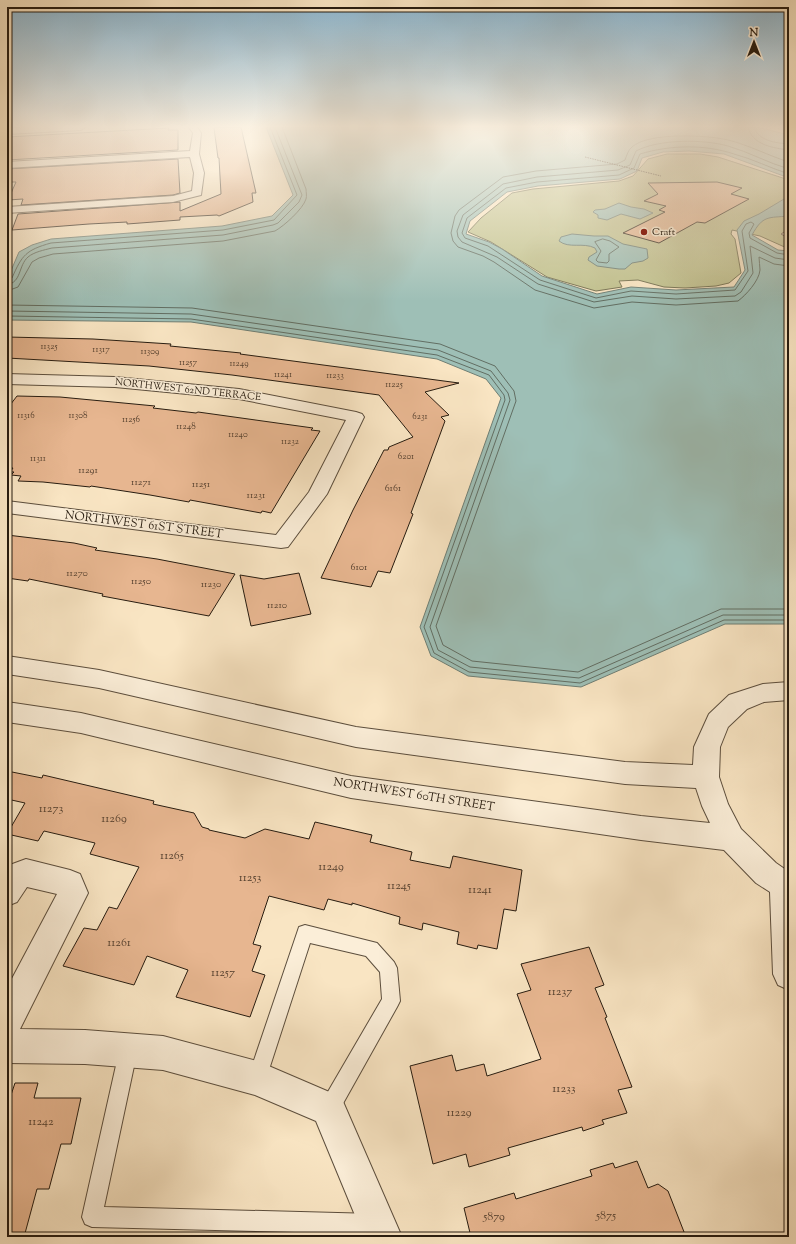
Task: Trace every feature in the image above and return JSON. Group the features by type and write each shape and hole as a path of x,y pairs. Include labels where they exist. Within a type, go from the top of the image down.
{"street":[{"path":"7,210 173,199 197,193 198,185"},
{"name":"NORTHWEST 62ND TERRACE","path":"7,378 115,382 239,394 356,417 318,494 281,542"},
{"name":"NORTHWEST 61ST STREET","path":"7,507 281,542"},
{"path":"7,665 99,679 356,737 625,773 706,777"},
{"path":"789,691 763,693 738,702 718,721 707,747 706,777 715,806 731,838 766,873 787,887 789,974"},
{"name":"NORTHWEST 60TH STREET","path":"7,712 81,723 352,787 641,828 731,838"},
{"path":"7,892 17,876 26,873 70,884 73,893 7,1021"},
{"path":"7,1046 85,1047 163,1054 257,1078 329,1109 380,1230"}],"lane":[{"path":"257,1078 305,933 371,949 388,968 391,1000 329,1109"},
{"path":"128,1051 92,1217 380,1230"}],"green space":[{"path":"575,185 789,185 789,249 760,236 732,230 731,234 735,239 741,273 729,283 716,286 685,288 664,287 638,280 619,281 622,287 596,291 547,277 491,242 468,232 481,218 512,193 533,189"}],"water":[{"path":"289,185 549,185 507,192 470,221 466,234 489,242 502,249 542,276 597,294 631,287 676,290 734,287 745,270 737,230 744,221 789,196 789,216 776,217 763,221 759,224 752,235 778,250 789,251 789,624 725,624 581,687 468,676 431,656 420,627 501,398 486,379 437,359 191,322 7,320 7,280 19,252 32,245 51,239 222,226 272,216 293,195"},
{"path":"619,203 644,209 653,213 640,219 621,214 607,220 598,218 598,215 593,212 595,210 605,209"},
{"path":"572,234 608,236 623,244 647,249 648,258 643,261 632,263 625,269 597,266 588,260 589,257 597,252 595,248 590,246 567,245 559,241 561,237"}],"building":[{"path":"15,185 180,185 180,193 173,195 21,205 23,199 8,200"},
{"path":"221,185 254,185 256,193 252,193 253,202 219,216 180,217 180,220 127,224 127,222 12,230 18,214 180,202 180,211 221,194"},
{"path":"650,185 730,185 742,188 731,194 749,199 705,223 697,222 659,243 623,233 665,212 659,210 666,206 644,201 658,194"},
{"path":"7,337 93,339 171,344 170,346 241,353 240,354 459,383 425,392 449,415 441,417 445,421 411,513 413,514 390,573 378,571 371,587 321,578 353,510 384,450 388,450 389,447 413,437 379,395 232,375 149,366 7,358"},
{"path":"17,396 60,397 155,406 153,408 198,412 313,428 311,430 320,431 271,513 262,511 261,513 190,500 189,502 91,486 18,481 21,476 11,475 14,472 10,472 13,468 9,468 11,466 7,465 7,409"},
{"path":"7,535 74,543 97,548 95,550 157,559 235,574 209,616 102,596 103,594 29,579 28,581 7,578"},
{"path":"299,573 311,614 251,626 240,575 264,579"},
{"path":"7,771 42,778 43,775 154,801 153,804 194,813 202,827 209,830 245,838 265,829 309,839 315,822 372,835 370,842 412,852 410,860 450,868 453,856 522,870 516,911 504,909 497,949 478,945 477,949 457,944 459,932 423,923 422,930 399,924 400,917 352,903 352,905 328,899 324,910 269,896 253,944 261,946 252,971 265,975 250,1017 176,997 188,970 147,956 134,985 63,966 84,928 97,930 109,907 117,909 139,867 90,854 95,843 44,831 38,841 7,834 25,803 7,799"},
{"path":"589,947 604,985 595,988 632,1087 618,1090 627,1113 602,1120 604,1124 583,1131 582,1127 508,1148 510,1155 469,1167 466,1154 433,1164 410,1066 452,1055 456,1071 484,1064 487,1076 541,1059 517,994 531,990 521,964"},
{"path":"15,1083 38,1083 34,1098 81,1098 71,1144 61,1144 49,1189 37,1189 24,1237 7,1237 7,1098 10,1098"},
{"path":"637,1161 648,1188 658,1184 668,1191 686,1237 471,1237 464,1208 514,1193 516,1199 592,1176 590,1170 613,1163 615,1168"}],"place":[{"name":"Craft","path":"644,232"}]}
